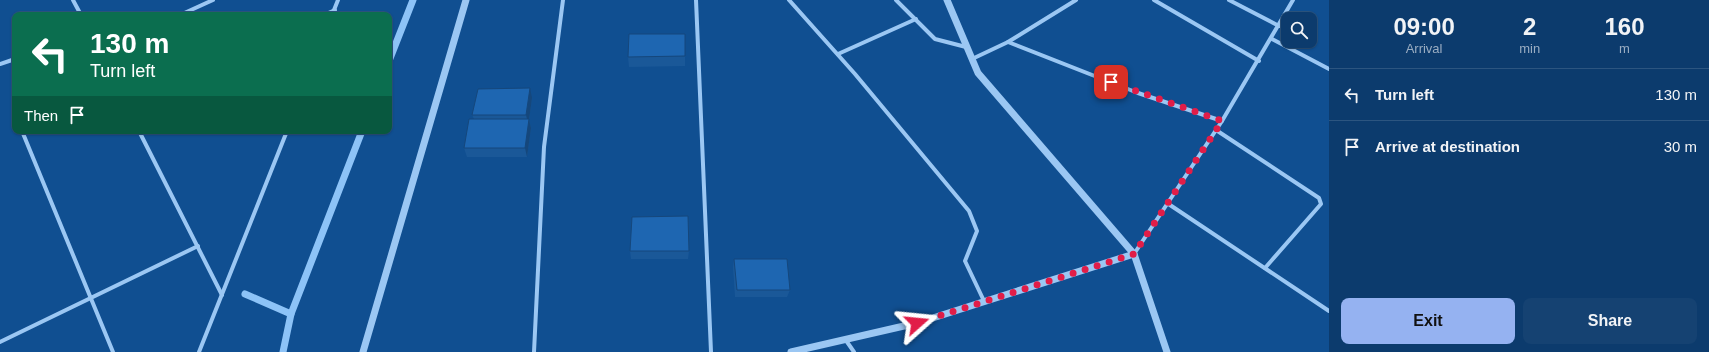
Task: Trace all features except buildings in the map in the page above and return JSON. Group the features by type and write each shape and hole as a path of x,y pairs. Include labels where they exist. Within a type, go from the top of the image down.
{"street":[{"path":"73,0 79,12"},
{"path":"187,12 213,0"},
{"path":"330,12 334,10 338,0"},
{"path":"363,352 466,0"},
{"path":"534,352 544,147 563,0"},
{"path":"696,0 711,352"},
{"path":"788,0 838,54 969,211 977,231 965,261 984,301"},
{"path":"896,0 935,39 966,47"},
{"path":"946,0 978,73 1134,254 1167,352"},
{"path":"972,59 1008,42 1076,0"},
{"path":"1154,0 1259,61"},
{"path":"1230,0 1279,26"},
{"path":"792,352 917,323 1134,254 1222,121 1272,39 1293,0"},
{"path":"838,54 916,19"},
{"path":"1272,39 1329,70"},
{"path":"1008,42 1131,90 1222,121"},
{"path":"0,64 12,60"},
{"path":"1216,130 1319,198 1321,204 1265,268"},
{"path":"23,134 112,352"},
{"path":"141,134 222,295"},
{"path":"199,352 286,134"},
{"path":"1167,203 1329,311"},
{"path":"0,342 198,246"},
{"path":"845,340 854,352"}],"waterway":[{"path":"392,53 413,0"},
{"path":"291,314 361,134"},
{"path":"245,294 291,314"},
{"path":"283,352 291,314"}],"route":[{"path":"917,323 1134,254 1222,121 1111,82"}]}
